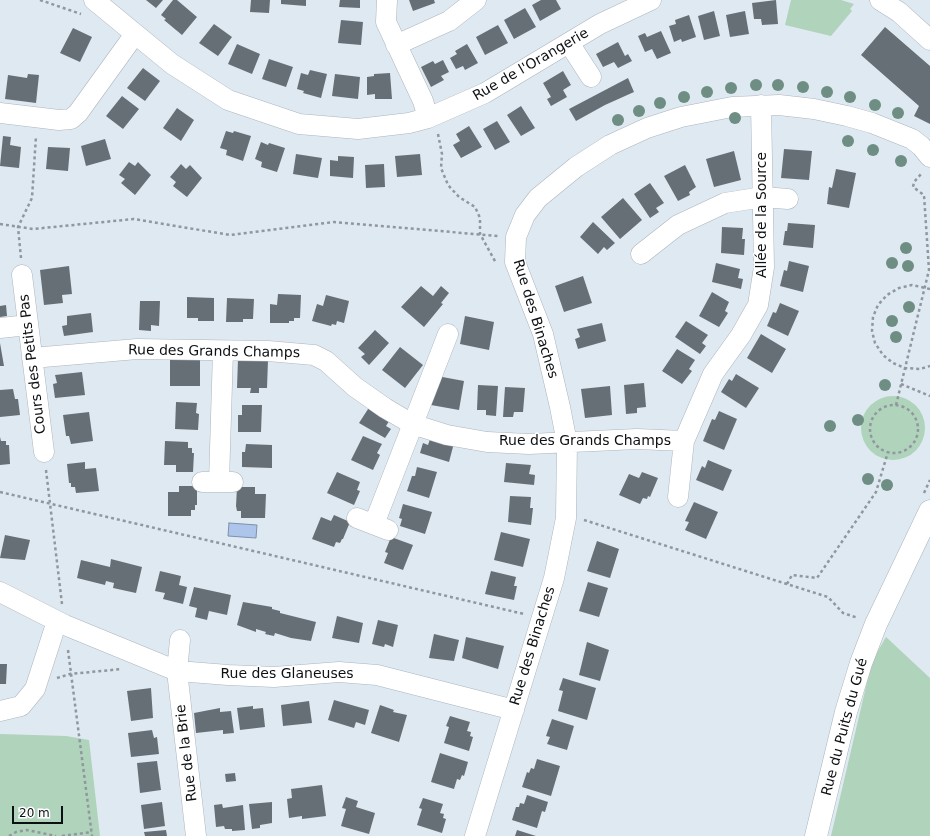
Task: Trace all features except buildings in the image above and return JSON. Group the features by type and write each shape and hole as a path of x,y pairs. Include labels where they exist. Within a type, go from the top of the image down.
{"main road":[{"name":"Rue du Puits du Gué","path":"816,836 846,712 861,663 876,624 930,511"}],"street":[{"name":"Rue de l'Orangerie","path":"94,0 172,64 228,100 299,124 358,129 409,123 428,118 484,93 569,43 630,4 651,0"},
{"path":"387,0 386,22 423,101 428,118"},
{"path":"396,45 449,21 476,0"},
{"path":"880,0 899,12 930,40"},
{"path":"0,113 66,120 78,113 135,34"},
{"path":"569,43 591,78"},
{"name":"Rue des Binaches","path":"475,836 554,578 566,518 567,443 552,369 543,334 515,262 516,237 525,215 538,198 576,167 610,145 647,128 681,117 719,109 761,105 814,109 872,123 912,139 921,146 925,167"},
{"name":"Allée de la Source","path":"678,497 684,441 713,374 741,335 758,306 764,267 761,105"},
{"path":"641,254 678,225 725,203 763,197 788,199"},
{"name":"Cours des Petits Pas","path":"22,275 44,452"},
{"path":"0,328 28,325"},
{"path":"373,524 448,334"},
{"name":"Rue des Grands Champs","path":"32,358 137,349 268,351 314,355 326,361 367,395 412,424 448,435 487,442 530,444 637,439 684,441"},
{"path":"218,482 223,351"},
{"name":"Rue des Glaneuses","path":"0,592 61,623 177,671 228,676 274,677 339,672 377,675 514,710"},
{"path":"0,711 21,706 35,688 61,623"},
{"name":"Rue de la Brie","path":"180,640 177,671 196,836"}],"path":[{"path":"22,275 18,227 32,198 38,118"},
{"path":"428,118 437,132 442,154 441,168 448,184 459,197 475,207 480,218 480,234 498,267"},
{"path":"896,405 929,270 924,195 913,187 914,182 925,167"},
{"path":"0,224 33,229 134,219 230,235 334,222 516,237"},
{"path":"930,289 925,286 912,285 899,288 887,295 878,305 873,317 872,331 875,343 882,355 893,363 905,368 920,369 930,366"},
{"path":"901,384 930,396"},
{"path":"896,405 911,412 918,426 918,434 910,447 897,453 888,452 876,446 872,439 870,424 877,412 883,407 896,405"},
{"path":"44,452 59,586 61,623 70,674 92,834 62,836"},
{"path":"787,584 792,575 816,578 876,492 888,452"},
{"path":"0,492 542,618"},
{"path":"566,518 580,518 828,597 843,613 864,620"},
{"path":"41,670 55,678 70,674 124,669"},
{"path":"9,836 16,832 28,830 56,836"}],"green space":[{"path":"791,0 841,0 854,4 850,9 852,11 831,36 785,25"},
{"path":"893,396 911,402 919,410 925,428 919,446 911,454 893,460 875,454 867,446 861,428 867,410 875,402"},
{"path":"886,637 930,678 930,836 831,836 872,661"},
{"path":"0,734 66,736 89,740 100,836 0,836"}],"water":[{"path":"229,523 257,525 256,538 228,536"}]}
